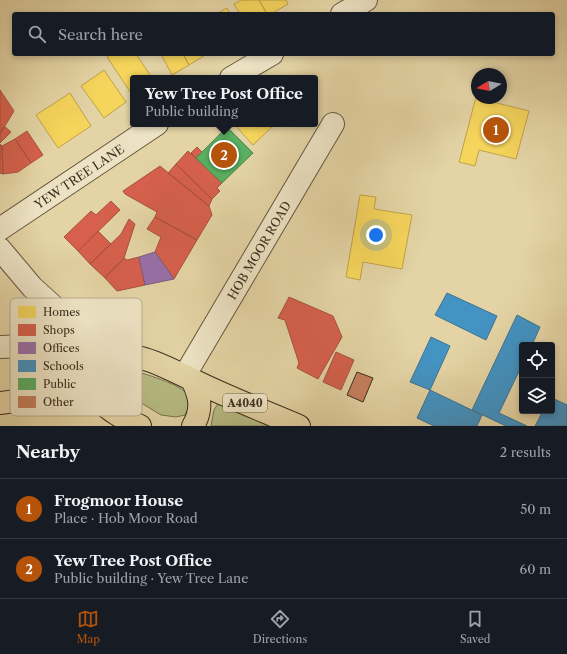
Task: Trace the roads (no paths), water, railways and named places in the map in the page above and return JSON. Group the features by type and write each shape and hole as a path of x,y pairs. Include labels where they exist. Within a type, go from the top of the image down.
{"main road":[{"name":"A4040","path":"142,359 188,377 299,426"},
{"path":"188,377 198,392 201,406 198,419 193,426"},
{"path":"0,403 10,402"},
{"path":"121,416 140,426"}],"street":[{"path":"345,12 366,0"},
{"path":"236,75 269,56"},
{"name":"HOB MOOR ROAD","path":"188,377 333,124"},
{"name":"YEW TREE LANE","path":"0,229 153,127"},
{"path":"0,249 32,287 44,298"},
{"path":"0,347 10,347"}],"place":[{"name":"Frogmoor House","path":"496,130"},
{"name":"Yew Tree Post Office","path":"224,155"}]}
